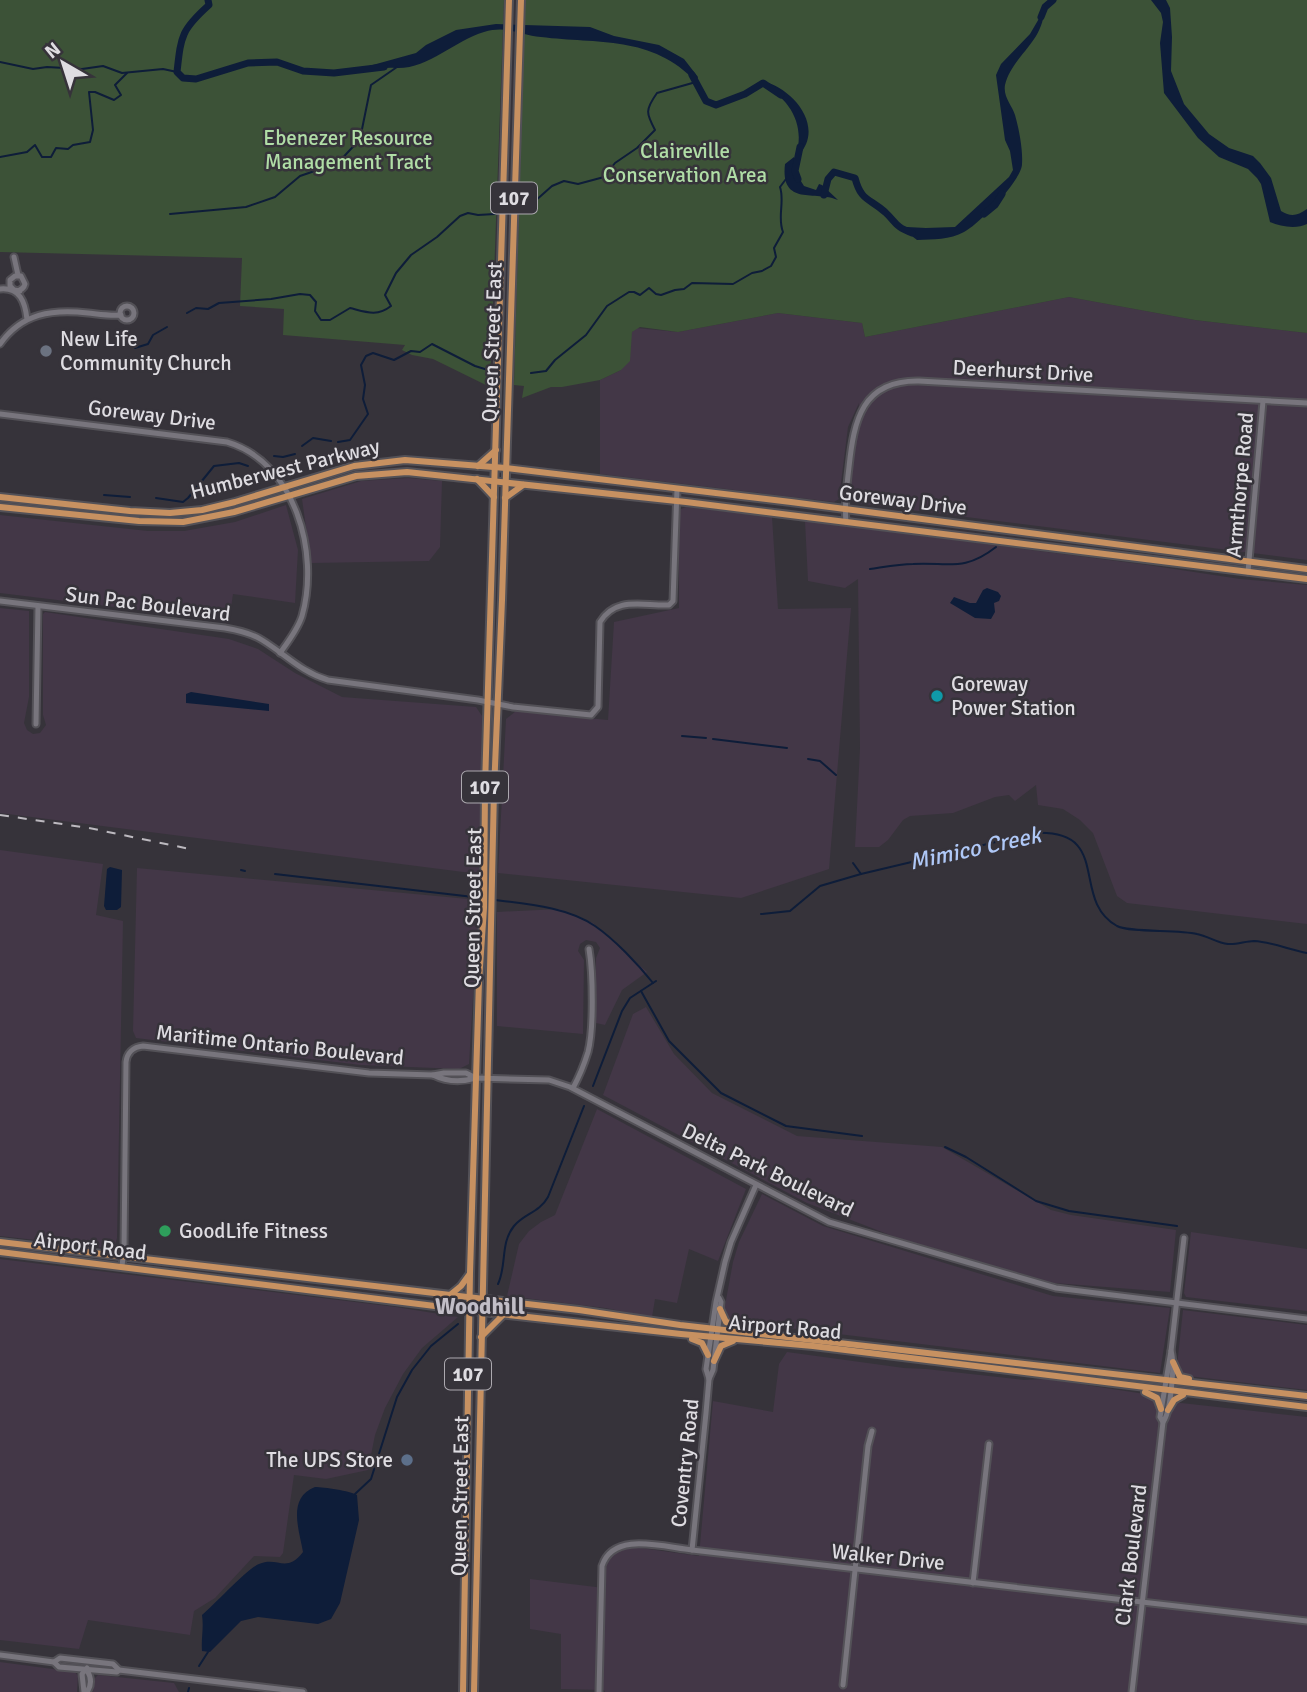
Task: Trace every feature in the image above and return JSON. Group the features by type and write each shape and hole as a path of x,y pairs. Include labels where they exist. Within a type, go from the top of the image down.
{"main road":[{"name":"Queen Street East","path":"488,872 487,701 509,0"},
{"name":"Queen Street East","path":"474,1692 488,872 506,482 521,0"},
{"path":"478,466 496,450"},
{"path":"507,452 523,470"},
{"name":"Humberwest Parkway","path":"0,497 170,513 202,510 354,466 389,461 495,467"},
{"name":"Goreway Drive","path":"495,467 1307,569"},
{"name":"Humberwest Parkway","path":"0,507 139,521 183,522 234,512 356,476 384,472 506,482"},
{"path":"477,479 494,497"},
{"name":"Goreway Drive","path":"506,482 1307,579"},
{"path":"505,498 523,485"},
{"name":"Queen Street East","path":"462,1692 476,1078 487,908"},
{"path":"474,1144 481,1148 481,1161 484,1164"},
{"name":"Airport Road","path":"0,1242 262,1270 715,1329 1307,1396"},
{"name":"Airport Road","path":"0,1252 470,1310 827,1348 1307,1407"},
{"path":"259,1284 262,1270"},
{"path":"450,1295 470,1273"},
{"path":"720,1309 726,1322 742,1326 746,1332"},
{"path":"481,1337 504,1314"},
{"path":"681,1334 702,1343 708,1354"},
{"path":"714,1361 717,1350 725,1343 740,1340"},
{"path":"1173,1362 1180,1377 1199,1380 1203,1384"},
{"path":"1134,1387 1136,1391 1153,1394 1164,1410 1179,1396 1197,1395"}],"street":[{"path":"0,289 14,290 24,286 25,281 18,275 14,257"},
{"path":"18,275 10,280 23,300 26,319"},
{"path":"0,344 26,319 62,310 121,315"},
{"name":"Deerhurst Drive","path":"846,522 854,428 870,399 895,383 919,381 1307,403"},
{"name":"Armthorpe Road","path":"1248,572 1263,401"},
{"name":"Goreway Drive","path":"0,414 227,442 268,466 290,495 306,546 305,596 301,617 280,653"},
{"path":"676,501 677,489"},
{"name":"Sun Pac Boulevard","path":"0,601 225,628 257,637 312,675 328,680 588,715 598,707 600,622 607,611 617,605 669,605 673,601 676,501"},
{"path":"36,724 38,606"},
{"path":"573,1088 588,1051 591,961 589,949"},
{"name":"Maritime Ontario Boulevard","path":"122,1266 126,1062 129,1053 135,1048 143,1046 369,1073 433,1075 442,1080 465,1081 476,1078"},
{"name":"Delta Park Boulevard","path":"476,1078 549,1080 573,1088 829,1222 1009,1276 1056,1288 1307,1319"},
{"path":"715,1329 731,1242 756,1185"},
{"name":"Clark Boulevard","path":"1132,1692 1163,1422 1167,1418 1164,1410 1184,1238"},
{"path":"715,1329 720,1309 719,1298"},
{"name":"Coventry Road","path":"692,1550 709,1379 714,1361 715,1329"},
{"name":"Coventry Road","path":"709,1379 706,1369 714,1338"},
{"name":"Clark Boulevard","path":"1168,1380 1173,1362 1171,1351"},
{"path":"842,1685 868,1446 872,1431"},
{"path":"973,1583 989,1444"},
{"name":"Walker Drive","path":"599,1692 602,1566 608,1553 622,1545 630,1544 1307,1621"},
{"path":"0,1655 54,1662 59,1667 119,1670 303,1692"},
{"path":"54,1662 60,1658 113,1664 119,1670"},
{"path":"85,1692 90,1675 87,1670 89,1662"}],"shaded area":[{"path":"1069,297 1195,320 1307,333 1307,560 855,503 850,487 859,403 848,427 839,499 834,502 600,474 600,380 621,370 632,332 636,328 678,332 778,313 862,323 865,337"},
{"path":"408,478 442,481 440,547 429,561 311,563 302,499 361,481"},
{"path":"286,505 298,550 295,603 233,594 229,621 0,593 0,515 148,531 184,531 235,522"},
{"path":"686,507 772,517 778,609 851,608 829,869 741,898 498,873 506,719 516,711 608,720 614,622 679,608 679,516 681,509"},
{"path":"805,521 1240,579 1307,585 1307,924 1127,903 1117,896 1093,833 1063,809 1038,805 1036,785 1015,801 1009,795 995,797 953,813 910,816 903,820 879,847 855,847 860,748 858,579 845,588 808,581"},
{"path":"0,608 29,611 29,697 24,723 27,730 33,734 40,733 46,725 43,715 45,612 229,639 258,649 295,673 342,697 476,707 482,716 479,874 0,813"},
{"path":"0,850 103,864 96,915 123,921 117,1238 114,1249 0,1236"},
{"path":"137,868 479,900 469,1064 459,1069 361,1065 136,1038 133,1031"},
{"path":"559,909 593,923 647,972 622,990 605,1025 596,1023 596,958 600,948 596,942 586,940 580,944 578,951 584,960 583,1034 497,1026 497,912"},
{"path":"646,1007 674,1054 712,1093 797,1136 942,1147 1051,1210 1176,1230 1170,1292 1054,1283 895,1237 807,1203 603,1095 633,1014"},
{"path":"597,1109 746,1189 718,1261 689,1249 677,1303 655,1299 652,1317 605,1308 507,1296 519,1244 529,1231 555,1215"},
{"path":"762,1194 823,1226 1053,1296 1170,1308 1160,1373 732,1321 724,1311 733,1262 739,1242"},
{"path":"1191,1232 1307,1249 1307,1311 1186,1297 1184,1293"},
{"path":"0,1259 396,1307 458,1317 422,1348 403,1374 385,1408 375,1435 368,1470 326,1479 294,1475 283,1553 280,1557 254,1556 215,1598 194,1611 190,1635 88,1620 79,1649 0,1640"},
{"path":"1183,1310 1307,1325 1307,1390 1182,1374 1177,1366"},
{"path":"787,1352 904,1368 1024,1380 1044,1379 1145,1394 1154,1400 1307,1417 1307,1692 605,1692 561,1689 561,1634 530,1629 530,1579 604,1588 605,1569 610,1558 619,1551 641,1548 699,1556 713,1401 773,1412 779,1364"},
{"path":"0,1662 75,1672 78,1676 77,1692 0,1692"},
{"path":"98,1675 174,1683 179,1692 93,1692 94,1679"}],"green space":[{"name":"Ebenezer Resource Management Tract","path":"0,0 504,0 490,387 433,359 412,355 402,350 405,345 283,335 284,309 240,306 242,258 0,252"},
{"name":"Claireville Conservation Area","path":"525,0 1307,0 1307,333 1195,320 1069,297 865,337 862,323 778,313 678,332 640,327 632,332 630,361 621,370 600,380 551,387 522,398 524,386 514,385"}],"water":[{"path":"1151,0 1166,0 1170,8 1171,71 1184,104 1209,134 1229,148 1253,156 1271,178 1281,211 1294,215 1307,209 1307,224 1289,227 1270,222 1261,184 1257,178 1248,169 1219,157 1198,138 1164,93 1160,43 1163,22 1161,13"},
{"path":"1044,10 1038,32 1014,66 1005,85 1005,93 1015,115 1020,139 1020,171 999,201 964,232 947,238 917,240 903,229 955,227 1009,177 1013,170 1005,140 996,75 1001,64 1030,34"},
{"path":"496,24 590,27 614,36 659,45 684,59 698,77 696,82 662,56 623,44 541,37 500,30 473,36 418,64 395,68 369,66 416,53 456,30"},
{"path":"762,81 785,92 802,110 809,133 806,145 798,156 799,132 792,112 778,95 759,83"},
{"path":"794,157 794,170 804,186 816,190 819,184 822,185 838,200 794,192 785,177 785,164"},
{"path":"987,588 1001,596 999,601 994,603 995,612 991,619 975,618 950,603 954,597 976,603"},
{"path":"191,692 269,704 269,711 186,703 186,694"},
{"path":"110,867 122,870 121,907 117,910 106,910 104,906 107,869"},
{"path":"315,1487 357,1495 359,1520 340,1603 331,1619 318,1624 258,1617 241,1621 210,1652 202,1651 202,1615 254,1567 266,1562 292,1562 303,1552 298,1506 306,1492"}],"waterway":[{"path":"208,0 209,5 184,34 177,72 183,78 196,79 248,63 277,62 303,71 334,73 384,67"},
{"path":"1041,17 1045,7 1053,0"},
{"path":"0,62 33,69 103,66 122,73 163,69 177,72"},
{"path":"170,214 246,207 275,197 300,176 338,163 360,139 371,85 397,67"},
{"path":"0,157 27,152 35,145 42,157 51,157 56,148 68,149 73,145 90,142 93,130 89,92 114,100 121,95 115,85 127,73"},
{"path":"692,75 706,101 716,105 745,94 763,83 781,95"},
{"path":"526,209 552,186 564,181 578,184 604,177 615,163 637,148 655,130 648,112 657,93 696,82"},
{"path":"798,179 795,171 800,147"},
{"path":"824,195 828,179 834,172 855,178 863,195 899,226 912,233"},
{"path":"531,373 546,371 555,360 586,335 607,306 629,292 640,295 649,288 661,295 684,289 692,283 733,284 771,266 776,257 774,248 783,232 780,187 786,179"},
{"path":"984,214 995,205 1002,194"},
{"path":"187,313 196,308 208,309 219,303 300,294 310,295 316,302 315,311 321,320 330,320 350,308 371,313 381,312 391,306 385,295 396,273 411,255 437,237 460,216 468,213 495,214"},
{"path":"135,348 148,344 153,335 167,327"},
{"path":"338,442 350,440 368,414 363,399 365,385 361,365 366,356 373,353 394,360 411,351 420,352 432,344 488,370"},
{"path":"302,446 313,438 331,441"},
{"path":"274,456 295,454"},
{"path":"156,498 183,502 214,466 239,463 248,466"},
{"path":"104,495 130,497"},
{"path":"870,569 908,564 965,563 996,547"},
{"path":"682,736 706,738"},
{"path":"713,739 787,748"},
{"path":"808,759 820,761 836,775"},
{"name":"Mimico Creek","path":"761,914 790,911 820,886 1034,833 1059,835 1074,842 1083,854 1095,900 1103,914 1117,926 1189,933 1228,944 1261,942 1307,953"},
{"path":"853,863 861,874"},
{"path":"241,870 245,871"},
{"path":"275,874 482,898"},
{"path":"495,900 547,907 584,920 618,945 653,983"},
{"name":"Mimico Creek","path":"593,1086 622,1011 630,998 656,981"},
{"path":"641,991 669,1041 721,1093 786,1126 862,1136"},
{"name":"Mimico Creek","path":"498,1284 510,1233 518,1222 548,1197 584,1106"},
{"path":"945,1147 966,1157 1036,1201 1069,1211 1177,1226"},
{"name":"Mimico Creek","path":"355,1494 371,1479 397,1397 412,1370 431,1346 458,1324"},
{"name":"Mimico Creek","path":"199,1666 208,1652"},
{"name":"Mimico Creek","path":"188,1692 189,1688"}],"railway":[{"path":"0,815 89,828 190,849"}],"place":[{"name":"New Life Community Church","path":"46,351"},
{"name":"Goreway Power Station","path":"937,696"},
{"name":"GoodLife Fitness","path":"165,1231"},
{"name":"The UPS Store","path":"407,1460"}],"district":[{"name":"Woodhill","path":"480,1306"}]}
